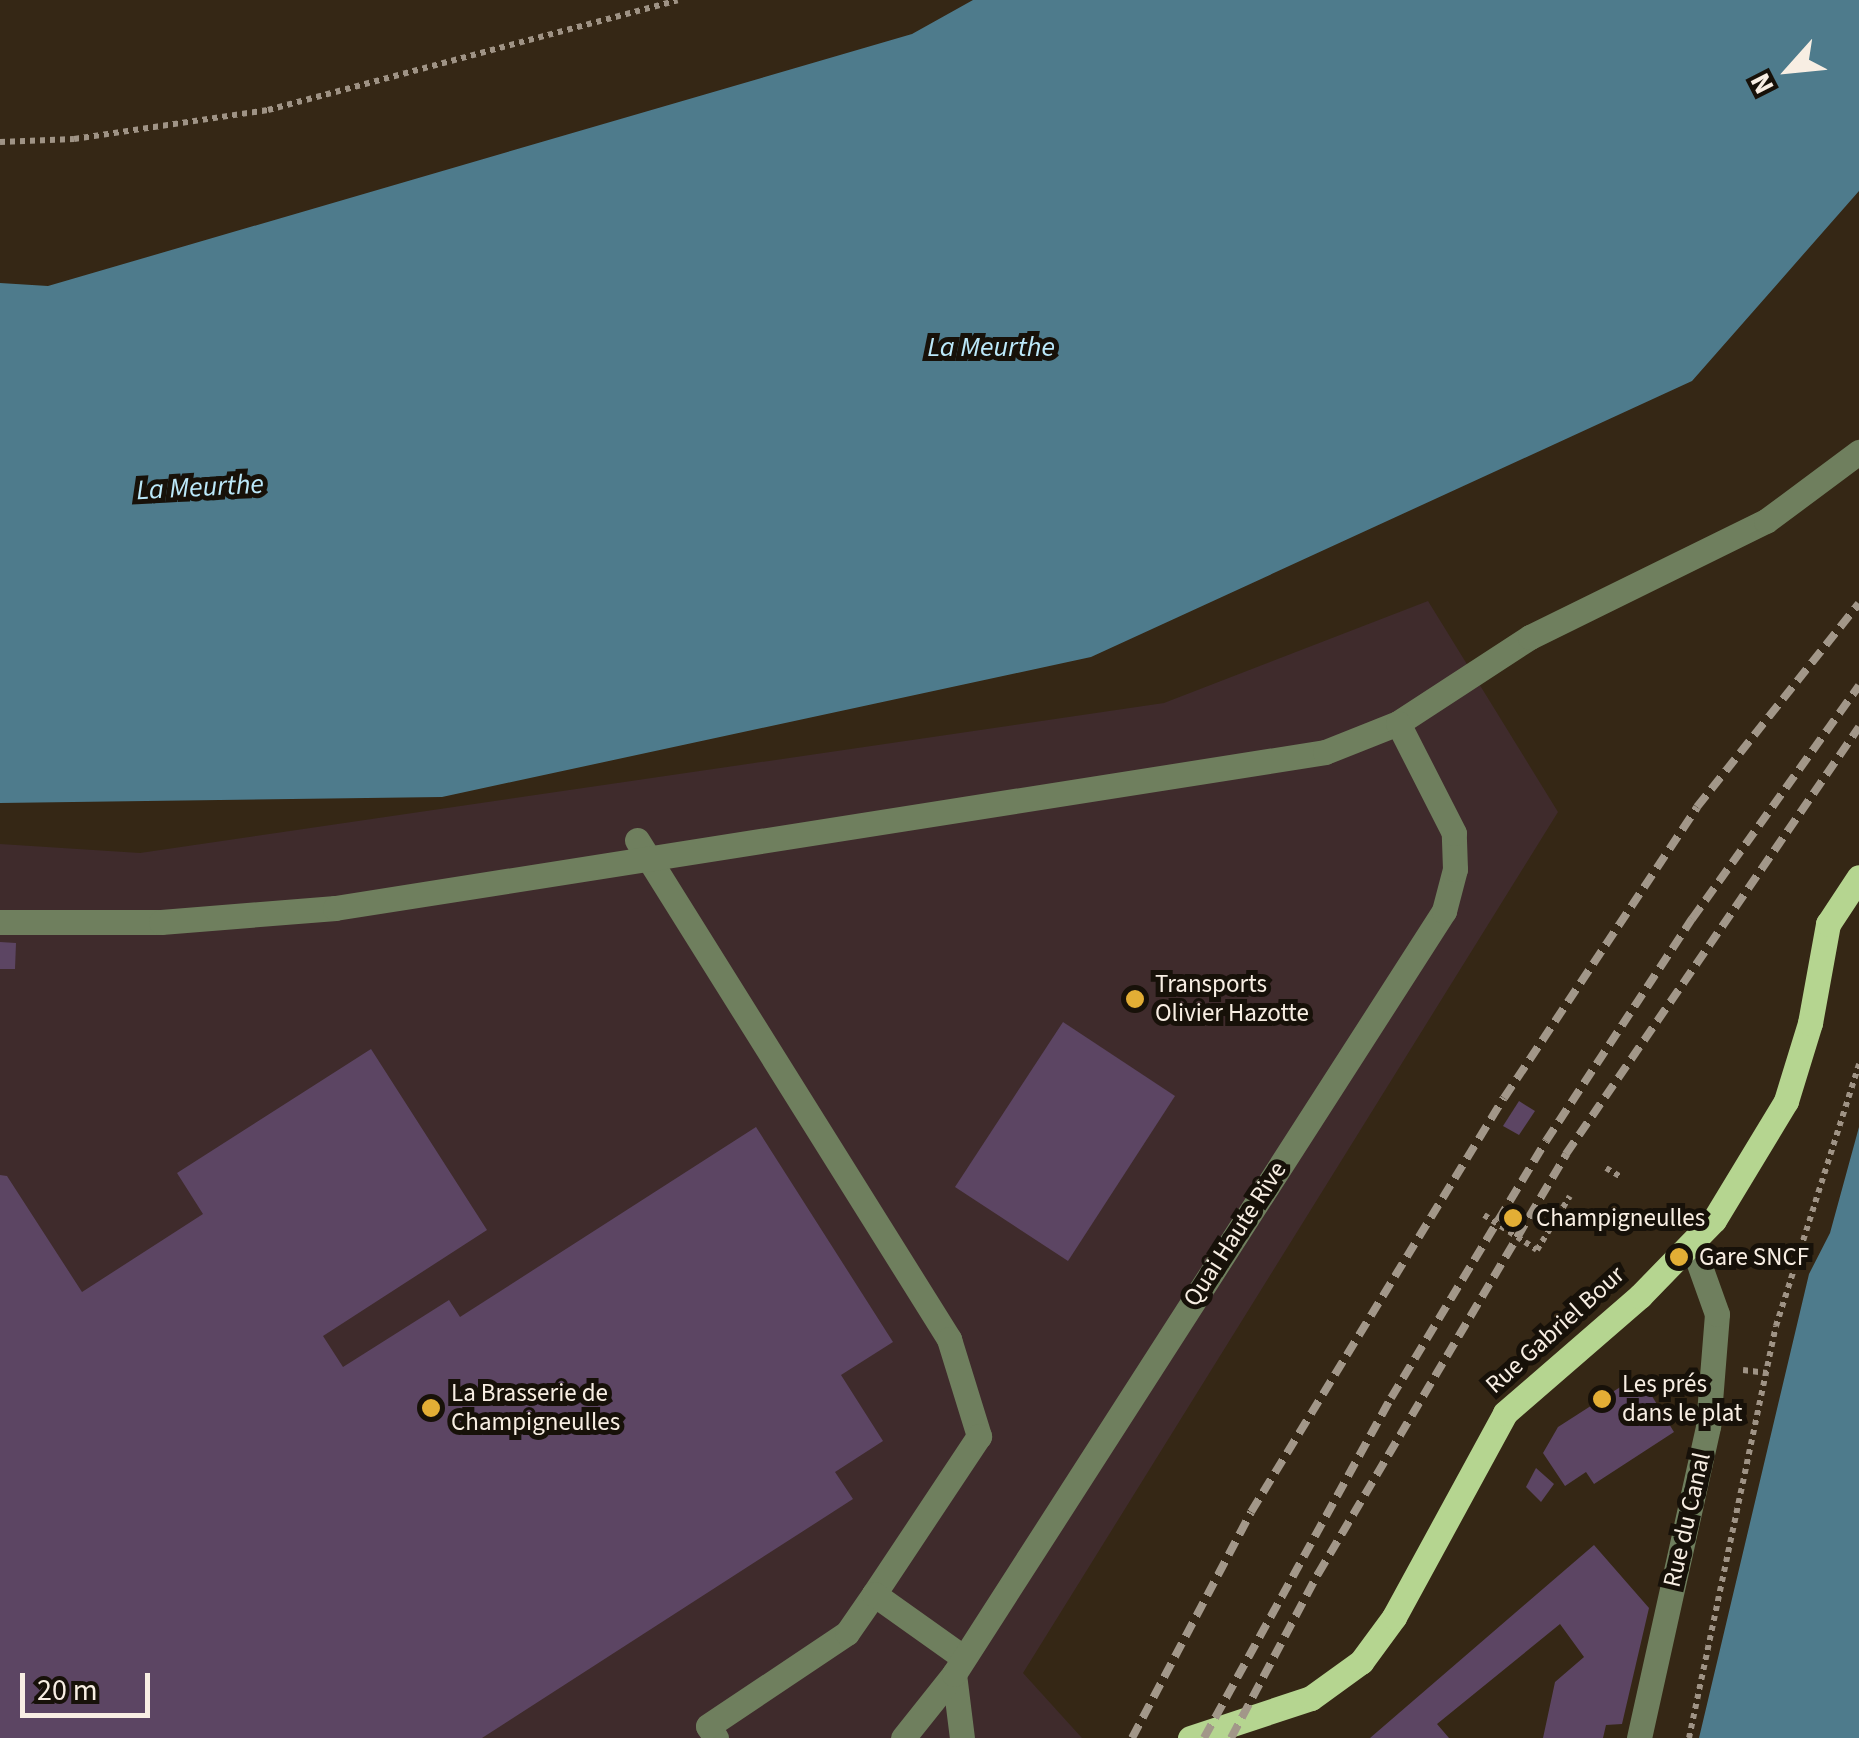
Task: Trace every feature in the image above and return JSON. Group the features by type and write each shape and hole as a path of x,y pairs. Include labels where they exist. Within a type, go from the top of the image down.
{"main road":[{"name":"Rue Gabriel Bour","path":"1190,1738 1311,1698 1362,1662 1394,1617 1497,1424 1692,1244 1733,1194 1786,1101 1810,1023 1828,924 1859,877"}],"street":[{"path":"0,922 161,922 334,908 642,848 948,816 1325,752 1398,723 1530,638 1766,521 1859,452"},
{"name":"Quai Haute Rive","path":"912,1733 959,1666 1444,911 1455,869 1454,834 1398,723"},
{"path":"642,848 950,1339 979,1436 847,1633 708,1726 716,1738"},
{"name":"Rue du Canal","path":"1640,1738 1708,1426 1717,1314 1692,1244"},
{"path":"874,1594 959,1666 962,1738"}],"path":[{"path":"0,142 74,138 268,110 678,0"},
{"path":"1689,1738 1767,1373 1859,1064"},
{"path":"1606,1168 1621,1178"},
{"path":"1484,1215 1536,1250 1570,1196"}],"shaded area":[{"path":"1428,601 1558,812 1023,1673 1082,1738 0,1738 0,844 140,853 1164,703"}],"water":[{"name":"La Meurthe","path":"973,0 1859,0 1859,191 1692,381 1091,657 442,797 0,803 0,283 48,286 912,34"},
{"path":"1859,1127 1859,1738 1699,1738 1809,1274 1830,1233"}],"building":[{"path":"0,942 16,943 15,969 0,969"},
{"path":"1063,1022 1175,1096 1068,1261 955,1187"},
{"name":"La Brasserie de Champigneulles","path":"371,1049 487,1230 323,1336 343,1367 449,1300 460,1317 756,1127 893,1342 841,1375 883,1441 835,1472 853,1499 482,1738 0,1738 0,1175 7,1176 82,1292 203,1214 177,1173"},
{"path":"1519,1101 1535,1111 1519,1135 1503,1126"},
{"path":"1639,1375 1674,1432 1594,1484 1586,1472 1565,1486 1543,1453 1558,1427"},
{"path":"1536,1468 1554,1484 1541,1502 1526,1487"},
{"path":"1594,1545 1649,1608 1622,1724 1606,1725 1603,1738 1543,1738 1555,1682 1584,1657 1560,1624 1437,1724 1449,1738 1370,1738"}],"railway":[{"path":"1132,1738 1251,1512 1504,1098 1697,807 1859,603"},
{"path":"1204,1738 1391,1398 1546,1141 1692,919 1859,686"},
{"path":"1231,1738 1318,1574 1566,1154 1859,727"}],"place":[{"name":"Transports Olivier Hazotte","path":"1135,999"},
{"name":"Champigneulles","path":"1513,1218"},
{"name":"Gare SNCF","path":"1679,1257"},
{"name":"Les prés dans le plat","path":"1602,1399"},
{"name":"La Brasserie de Champigneulles","path":"431,1408"}]}
